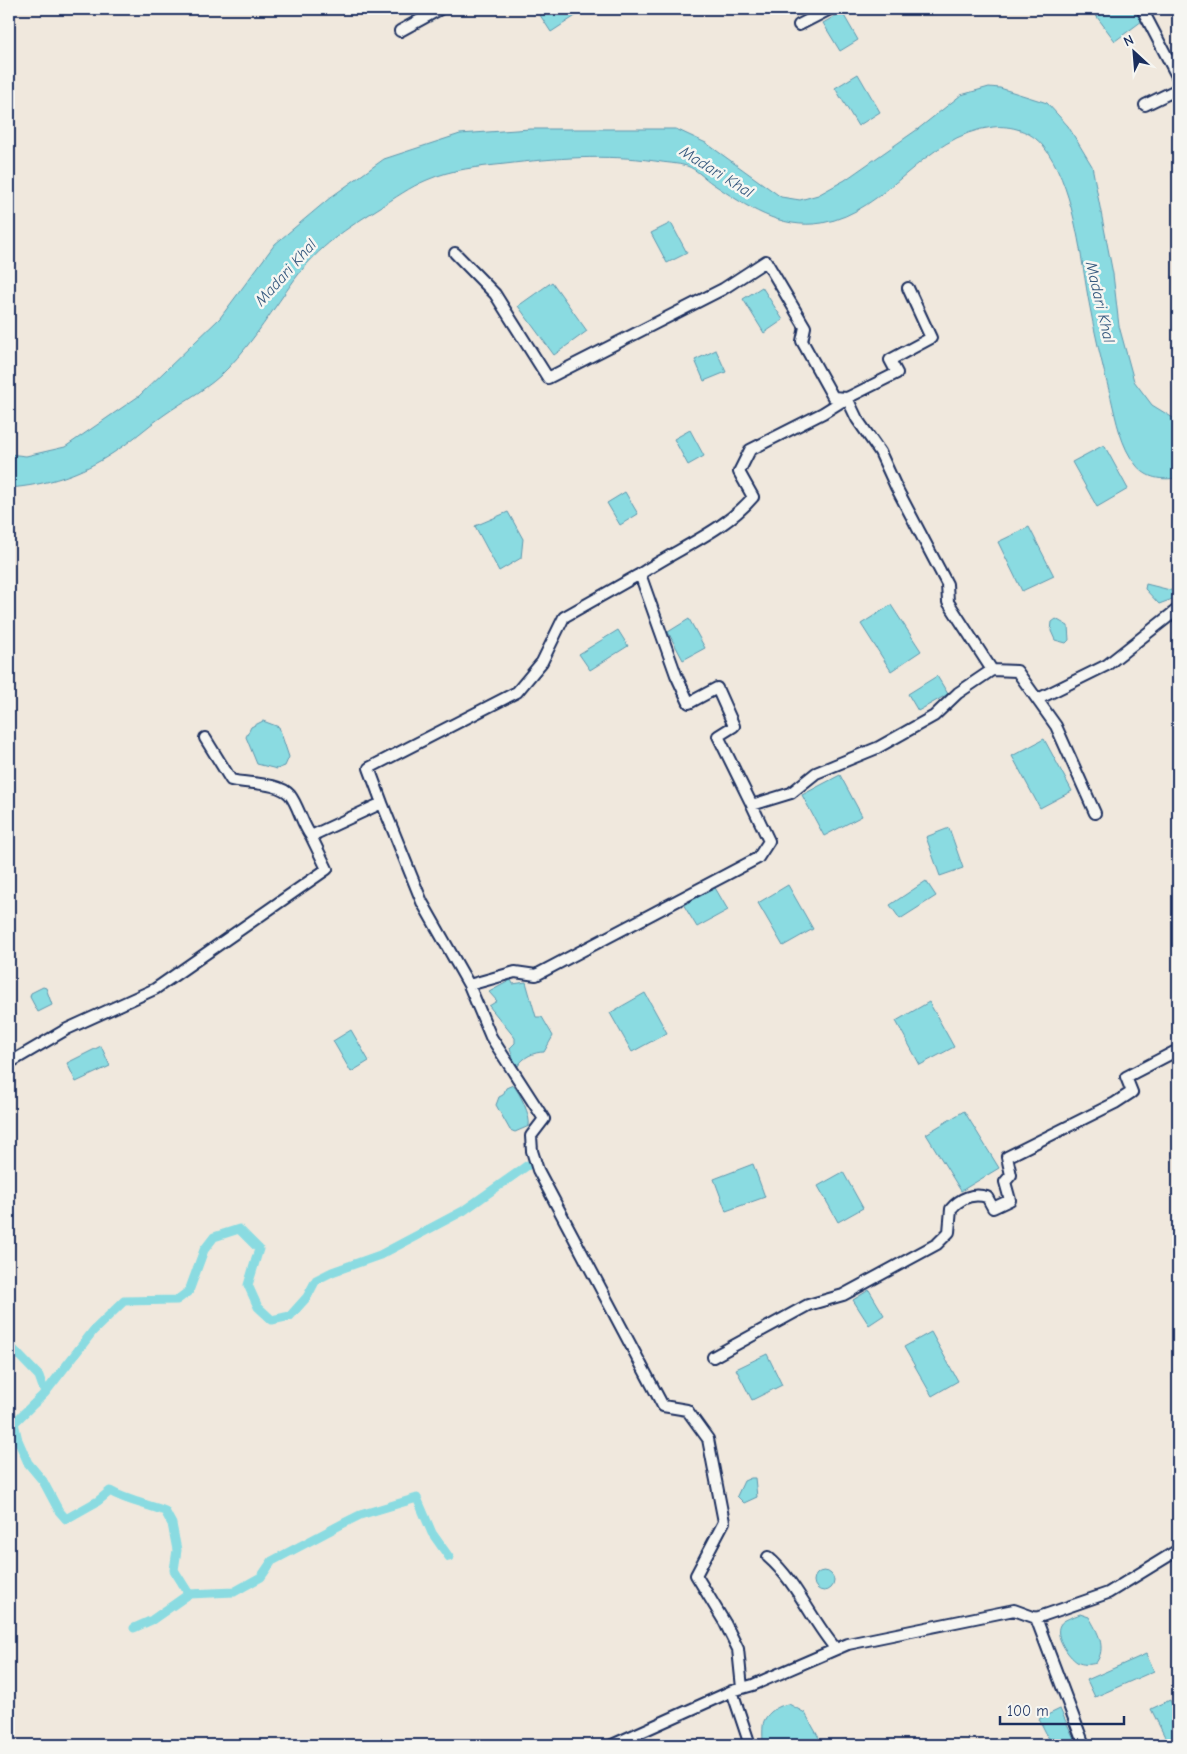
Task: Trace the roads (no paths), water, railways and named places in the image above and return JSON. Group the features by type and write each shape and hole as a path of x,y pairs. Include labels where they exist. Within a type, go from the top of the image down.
{"street":[{"path":"400,31 440,9"},
{"path":"798,25 830,9"},
{"path":"1142,9 1178,78"},
{"path":"1145,105 1178,89"},
{"path":"455,253 495,294 548,378 722,289 766,261 805,327 802,341 833,397 847,398"},
{"path":"750,1745 737,1690 738,1650 725,1623 696,1575 724,1522 708,1439 686,1410 663,1406 538,1170 530,1136 544,1119 491,1037 469,985 422,902 369,768 517,692 542,662 564,617 640,574 670,554 708,535 744,507 753,497 739,472 750,450 897,373 890,360 931,338 908,288"},
{"path":"847,398 857,418 880,452 896,487 948,584 948,602 992,670"},
{"path":"469,985 515,972 536,974 758,858 769,841 718,736 734,726 717,688 689,703 676,675 640,574"},
{"path":"1038,699 1107,664 1178,609"},
{"path":"752,805 791,793 816,774 877,748 934,716 958,693 992,670 1017,671 1038,699 1056,726 1095,813"},
{"path":"9,1063 67,1029 155,989 326,869 290,795 278,786 251,785 231,780 205,738"},
{"path":"311,836 382,803"},
{"path":"713,1357 808,1304 843,1295 937,1244 949,1232 951,1209 965,1198 977,1194 987,1197 992,1208 1010,1200 1005,1182 1011,1175 1007,1157 1116,1103 1132,1092 1126,1077 1178,1050"},
{"path":"612,1745 848,1644 1014,1610 1036,1618 1108,1593 1178,1550"},
{"path":"768,1557 782,1569 822,1632 836,1649"},
{"path":"1036,1618 1084,1745"}],"water":[{"path":"536,9 586,9 551,32"},
{"path":"1091,9 1134,9 1142,21 1115,41"},
{"path":"842,12 858,40 840,51 823,23"},
{"path":"858,74 880,112 858,126 835,88"},
{"name":"Madari Khal","path":"989,87 1000,88 1047,103 1068,126 1092,166 1113,274 1119,326 1134,381 1152,405 1178,421 1178,478 1166,479 1150,476 1140,470 1126,450 1117,424 1101,360 1074,218 1062,179 1053,161 1043,146 1033,136 1014,128 993,127 968,133 946,144 867,204 845,216 822,223 792,223 778,220 751,208 690,167 655,161 599,157 562,159 475,167 436,176 403,193 355,223 323,248 304,267 237,358 206,387 157,420 120,449 89,467 50,481 9,488 9,454 26,456 65,447 139,396 220,318 275,244 331,197 384,159 460,134 530,129 676,129 706,143 781,197 800,200 818,195 845,180 918,129 961,95"},
{"path":"671,223 687,253 667,263 651,233"},
{"path":"552,282 587,331 554,355 518,306"},
{"path":"762,287 783,320 764,333 743,299"},
{"path":"716,350 726,372 704,381 695,360"},
{"path":"690,430 704,456 688,465 674,439"},
{"path":"1104,445 1128,489 1097,507 1072,462"},
{"path":"625,492 638,514 620,525 607,503"},
{"path":"508,512 523,539 521,558 499,571 475,526"},
{"path":"1029,527 1054,576 1022,591 998,542"},
{"path":"1146,584 1178,592 1178,597 1159,604 1145,589"},
{"path":"891,605 921,651 891,671 861,624"},
{"path":"689,619 705,648 683,660 668,632"},
{"path":"1056,619 1068,626 1069,640 1066,643 1055,640 1051,631 1052,622"},
{"path":"618,630 628,646 590,670 579,654"},
{"path":"937,676 948,694 918,711 908,694"},
{"path":"263,721 279,727 289,757 285,766 277,769 257,764 246,737 251,727"},
{"path":"1044,739 1072,791 1040,808 1012,756"},
{"path":"840,775 862,816 824,836 802,795"},
{"path":"949,828 963,868 940,876 926,837"},
{"path":"926,881 936,896 900,919 890,905"},
{"path":"788,885 813,929 783,946 758,903"},
{"path":"714,886 728,910 697,927 683,904"},
{"path":"511,980 513,984 526,982 536,1017 542,1017 553,1036 544,1052 529,1056 518,1066 514,1061 510,1048 515,1043 515,1038 489,1006 497,1001 489,992"},
{"path":"43,987 46,988 52,1005 38,1012 30,997 31,993"},
{"path":"645,993 667,1033 632,1052 610,1013"},
{"path":"929,1002 954,1047 920,1065 896,1021"},
{"path":"351,1030 369,1061 351,1072 333,1041"},
{"path":"101,1046 110,1066 76,1082 67,1063"},
{"path":"513,1085 519,1093 529,1122 529,1126 515,1132 510,1130 496,1105 506,1088"},
{"path":"964,1111 999,1168 961,1191 926,1134"},
{"path":"753,1164 765,1197 726,1211 714,1179"},
{"path":"843,1172 863,1208 838,1222 818,1186"},
{"path":"869,1290 884,1315 869,1325 853,1300"},
{"path":"931,1332 958,1381 932,1396 904,1347"},
{"path":"767,1354 782,1385 752,1400 736,1369"},
{"path":"755,1478 757,1497 744,1503 737,1496 744,1481"},
{"path":"824,1571 831,1574 834,1581 831,1588 824,1591 817,1588 814,1581 817,1574"},
{"path":"1080,1614 1089,1617 1100,1640 1101,1651 1096,1663 1081,1664 1077,1662 1066,1651 1060,1640 1059,1630 1061,1623"},
{"path":"1146,1654 1154,1671 1095,1697 1087,1680"},
{"path":"1170,1700 1178,1718 1178,1743 1169,1745 1151,1709"},
{"path":"789,1704 805,1713 823,1745 763,1745 764,1721 774,1710"},
{"path":"1060,1709 1077,1745 1052,1745 1039,1719"}],"waterway":[{"path":"45,1393 93,1331 124,1301 177,1300 189,1291 204,1250 214,1237 239,1229 259,1249 248,1285 258,1307 272,1320 290,1316 307,1297 316,1280 332,1272 380,1255 463,1211 528,1165"},
{"path":"9,1345 39,1376 45,1393 14,1423 18,1440 28,1463 43,1481 59,1511 66,1519 98,1501 110,1491 130,1500 165,1511 172,1524 177,1550 174,1570 189,1594 152,1620 134,1628"},
{"path":"189,1594 234,1592 261,1577 272,1561 344,1523 360,1515 417,1498 432,1533 449,1557"}]}
